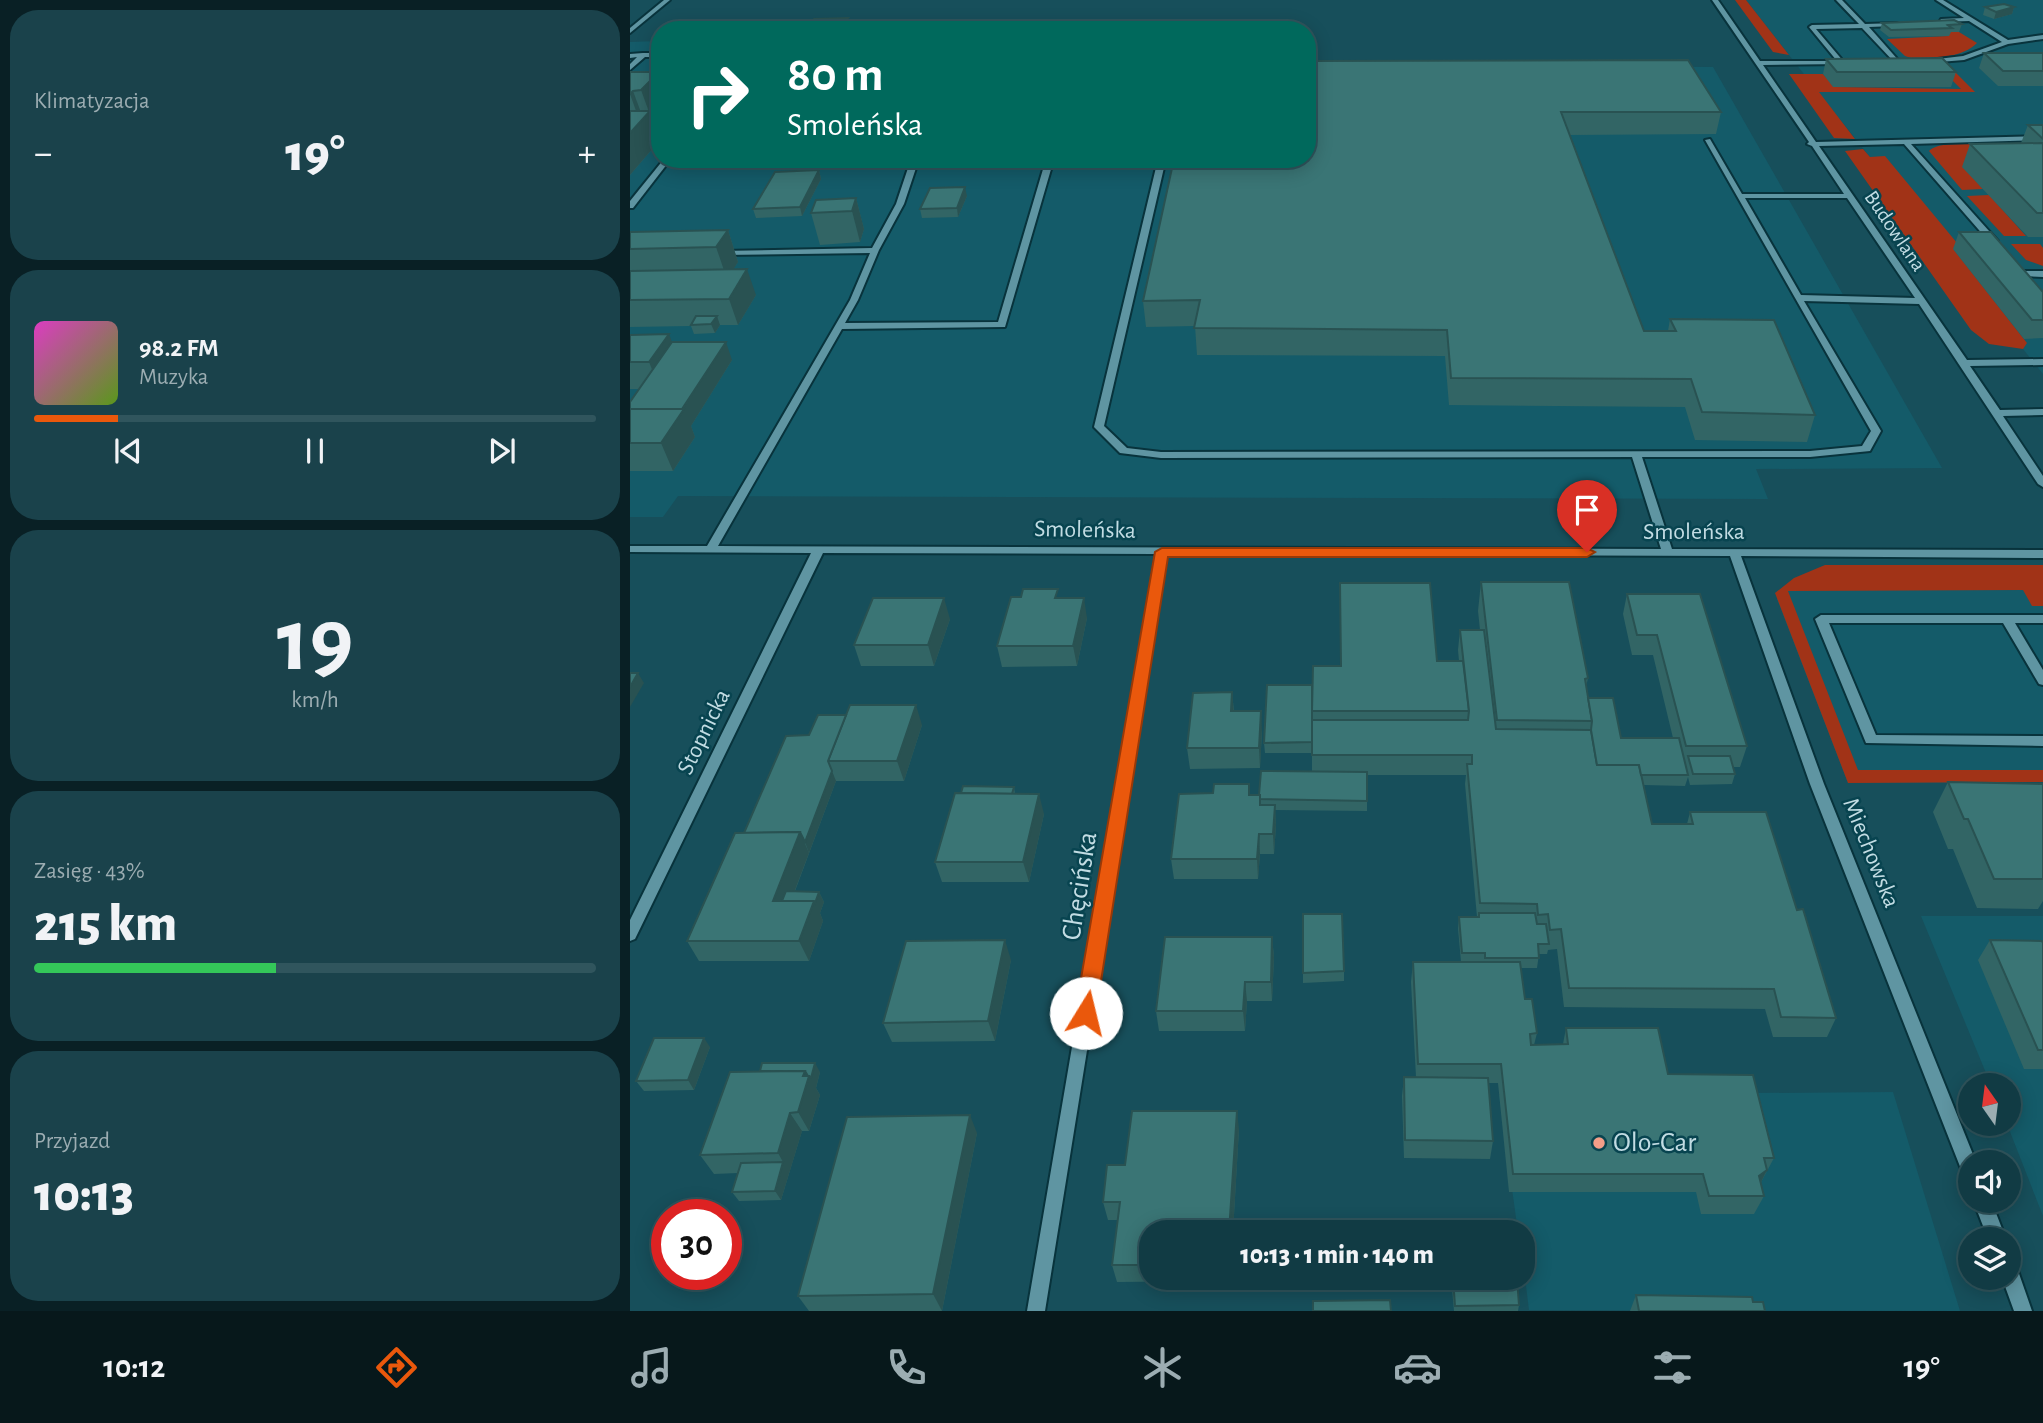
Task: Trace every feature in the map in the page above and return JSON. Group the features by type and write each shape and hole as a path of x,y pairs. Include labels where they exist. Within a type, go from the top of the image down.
{"street":[{"path":"630,31 667,0"},
{"name":"Budowlana","path":"1715,0 2042,481"},
{"path":"1839,0 1898,63"},
{"path":"1939,0 2007,41"},
{"path":"1930,22 1966,15"},
{"path":"1842,63 1812,27 1904,24"},
{"path":"1922,62 1964,58 2007,41 2043,37"},
{"path":"630,68 643,55"},
{"path":"630,56 651,55"},
{"path":"1880,63 1910,62"},
{"path":"1757,63 1854,63"},
{"path":"630,131 651,130"},
{"path":"1811,144 2043,138"},
{"path":"1160,168 1099,427 1124,451 1161,455 1810,454 1866,449 1876,431 1708,139"},
{"path":"1905,141 2005,254"},
{"path":"630,206 661,168"},
{"path":"711,549 854,300 875,250 900,204 912,168"},
{"path":"839,326 1002,325 1047,168"},
{"path":"1740,197 1847,196"},
{"path":"712,253 875,250"},
{"path":"2014,264 2029,282"},
{"path":"2023,274 2043,274"},
{"path":"1798,298 1919,301"},
{"path":"1964,363 2043,362"},
{"path":"1997,413 2043,412"},
{"path":"1636,454 1668,552"},
{"name":"Smoleńska","path":"630,549 2043,554"},
{"name":"Stopnicka","path":"630,935 819,549"},
{"name":"Chęcińska","path":"1036,1311 1162,552"},
{"name":"Miechowska","path":"1734,552 1817,784 1962,1150"},
{"path":"2043,619 1821,619 1871,740 2043,741"},
{"path":"2007,619 2043,681"},
{"path":"2015,1290 2023,1311"}],"shaded area":[{"path":"1735,0 1746,0 1789,55 1773,52"},
{"path":"1746,0 2043,0 2043,374 1818,92"},
{"path":"1947,32 1959,32 1977,43 1955,55 1911,58 1905,56 1887,39 1948,36"},
{"path":"651,41 651,168 1316,168 1316,65 1713,67 1942,468 1756,469 1768,499 678,496 663,517 630,517 630,42"},
{"path":"1939,67 1950,67 1975,92 1819,92 1855,139 1834,138 1789,74 1823,74 1834,87 1961,89"},
{"path":"2032,143 1963,167 1983,189 1962,190 1929,151 1947,144"},
{"path":"1863,149 1870,157 1885,156 1962,249 1954,250 2027,343 2023,349 1989,344 1971,330 1845,151"},
{"path":"1989,195 2026,236 2004,236 1967,196"},
{"path":"2011,244 2040,244 2043,248 2043,266 2026,260"},
{"path":"1825,565 2043,565 2043,606 2032,606 2023,590 1788,591 1858,770 2043,770 2043,782 1848,783 1775,593 1794,578"},
{"path":"2043,581 2043,782 1848,783 1777,599 1787,591"},
{"path":"1921,916 2043,916 2043,1216 2021,1160 2021,1150 2017,1150 2012,1136 2021,1136 2021,1073 1986,1073"},
{"path":"1893,1092 1960,1311 1529,1310 1526,1290 1535,1290 1535,1220 1516,1220 1499,1095"}],"building":[{"path":"2004,4 2014,7 1996,12 1985,7"},
{"path":"848,18 846,21 812,21"},
{"path":"1954,20 1962,24 1949,25 1952,28 1891,30 1882,23"},
{"path":"1984,53 2043,53 2043,71 2003,71"},
{"path":"1942,58 1956,72 1837,72 1826,59"},
{"path":"1688,60 1721,112 1561,112 1644,331 1676,331 1670,319 1774,320 1815,415 1702,412 1691,379 1451,378 1447,330 1194,328 1200,300 1143,301 1172,168 1316,168 1316,61"},
{"path":"630,72 651,72 651,80 641,90 630,94"},
{"path":"630,111 650,111 630,133"},
{"path":"2028,125 2043,125 2043,139"},
{"path":"2043,143 2043,213 2037,213 1970,144"},
{"path":"819,170 800,207 753,209 775,172"},
{"path":"965,187 957,208 920,209 930,188"},
{"path":"856,198 852,211 811,213 816,200"},
{"path":"728,230 716,247 630,249 630,232"},
{"path":"1959,232 1991,232 2043,292 2043,320 2032,320"},
{"path":"747,269 729,299 630,300 630,271"},
{"path":"696,316 717,316 711,324 691,325"},
{"path":"669,334 649,362 630,362 630,335"},
{"path":"672,342 726,342 682,409 630,409 630,402"},
{"path":"630,409 684,409 661,443 630,443"},
{"path":"1481,582 1569,582 1588,678 1585,679 1592,721 1497,720"},
{"path":"1340,583 1430,583 1437,661 1463,661 1469,711 1312,711 1313,666 1341,666"},
{"path":"1023,589 1058,589 1055,598 1084,598 1073,646 997,646 1011,597 1021,597"},
{"path":"1627,594 1700,594 1747,746 1686,746 1657,635 1637,635"},
{"path":"873,598 944,598 928,645 854,645"},
{"path":"1460,630 1484,630 1496,729 1591,730 1597,765 1639,765 1652,824 1693,824 1690,812 1766,812 1797,910 1803,909 1836,1018 1781,1017 1774,989 1569,988 1561,929 1550,930 1548,914 1538,915 1537,904 1480,903 1467,764 1472,764 1472,755 1312,755 1312,720 1468,720"},
{"path":"630,673 638,673 630,687"},
{"path":"1267,685 1312,685 1312,742 1264,743"},
{"path":"1232,692 1231,711 1261,711 1259,748 1187,748 1193,693"},
{"path":"1588,698 1613,698 1621,738 1679,738 1688,775 1641,775 1639,765 1597,765"},
{"path":"850,705 916,705 897,761 828,761"},
{"path":"818,715 846,715 828,761 832,771 805,842 800,832 744,833 786,736 809,735"},
{"path":"1688,756 1730,756 1735,774 1693,774"},
{"path":"1261,771 1367,772 1367,801 1260,799"},
{"path":"1948,782 2043,784 2043,879 1994,879 1968,819 1964,819"},
{"path":"1214,784 1249,784 1249,795 1260,795 1260,805 1275,805 1273,834 1259,834 1257,859 1171,859 1179,794 1213,793"},
{"path":"963,786 1014,787 1012,794 961,793"},
{"path":"955,793 1039,794 1023,862 935,862"},
{"path":"800,832 773,901 814,901 799,941 687,941 735,833"},
{"path":"786,891 819,892 815,903 782,901"},
{"path":"1479,913 1535,913 1537,924 1546,924 1549,944 1538,944 1539,958 1485,958 1485,953 1462,953 1459,917 1479,917"},
{"path":"1303,914 1342,914 1344,971 1303,973"},
{"path":"1165,937 1272,937 1271,982 1245,982 1243,1011 1156,1011"},
{"path":"1005,940 988,1021 883,1023 906,941"},
{"path":"1990,940 2043,943 2043,1050 2038,1050"},
{"path":"1413,962 1520,962 1525,999 1532,999 1537,1033 1530,1034 1531,1045 1568,1044 1566,1028 1658,1028 1668,1074 1753,1075 1774,1158 1764,1158 1767,1170 1759,1176 1764,1196 1709,1196 1703,1174 1513,1174 1501,1064 1418,1064"},
{"path":"654,1038 704,1038 688,1080 636,1081"},
{"path":"762,1063 815,1063 811,1078 805,1071 760,1071"},
{"path":"805,1071 803,1076 809,1076 798,1112 790,1113 778,1153 700,1155 730,1072"},
{"path":"1404,1077 1488,1078 1493,1141 1405,1140"},
{"path":"1132,1111 1237,1111 1230,1220 1139,1220 1139,1265 1112,1265 1120,1202 1103,1202 1107,1165 1125,1165"},
{"path":"970,1115 933,1294 798,1296 847,1117"},
{"path":"783,1162 775,1191 732,1192 741,1163"},
{"path":"1454,1290 1518,1290 1519,1305 1455,1306"},
{"path":"1636,1295 1752,1297 1753,1302 1763,1302 1765,1311 1639,1311"},
{"path":"1390,1300 1391,1311 1313,1311 1313,1301"}],"place":[{"name":"Olo-Car","path":"1599,1143"}],"route":[{"path":"1086,1013 1162,552 1587,552"}]}
